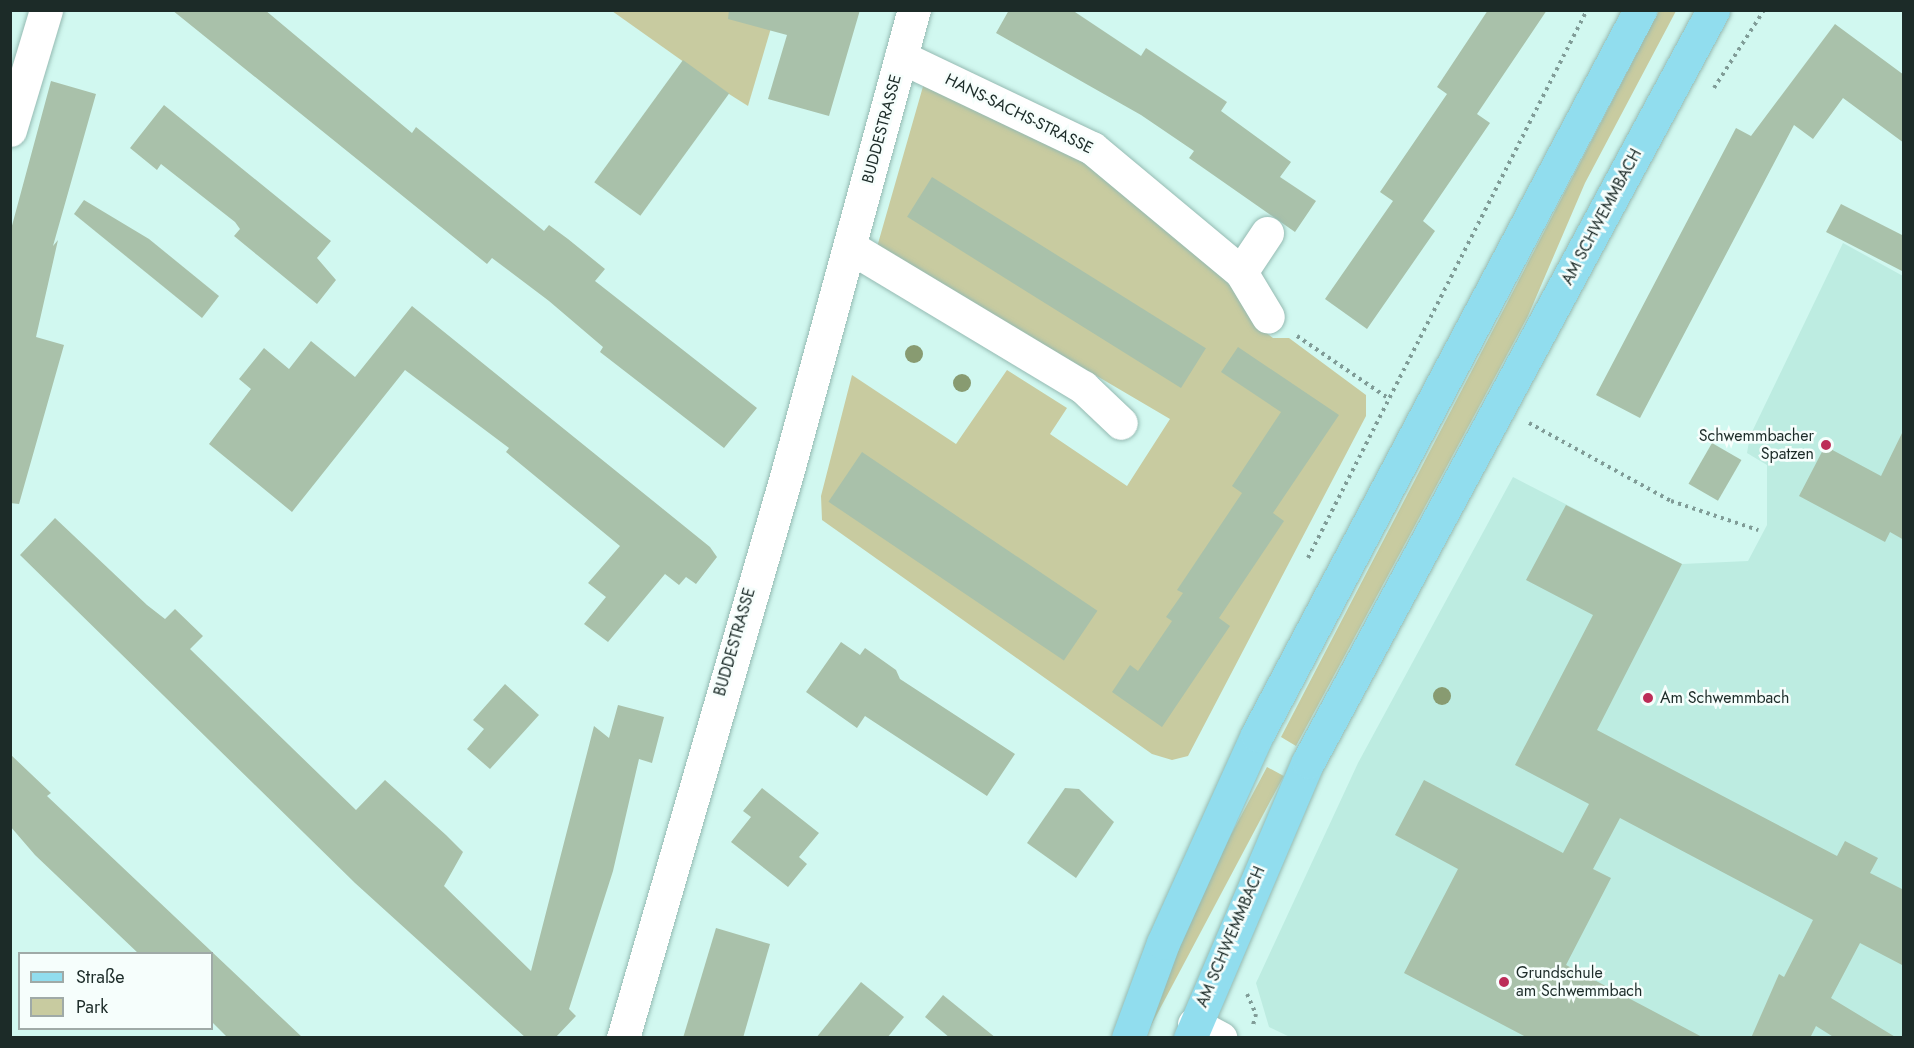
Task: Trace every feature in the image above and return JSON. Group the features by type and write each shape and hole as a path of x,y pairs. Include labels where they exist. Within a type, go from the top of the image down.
{"main road":[{"path":"1128,1038 1163,943 1257,735 1640,10"},
{"name":"AM SCHWEMMBACH","path":"1201,1033 1308,762 1713,10"}],"street":[{"path":"10,130 46,10"},
{"name":"BUDDESTRASSE","path":"623,1038 850,247 914,10"},
{"name":"HANS-SACHS-STRASSE","path":"901,57 1092,148 1241,272 1268,317"},
{"path":"1241,272 1267,233"},
{"path":"850,247 1083,387 1120,423"}],"path":[{"path":"1305,564 1587,10"},
{"path":"1268,317 1388,398"},
{"path":"1527,423 1671,501 1758,530"}],"shaded area":[{"name":"Am Schwemmbach","path":"1843,243 1903,276 1903,1037 1290,1037 1269,1027 1256,983 1358,763 1513,477 1682,564 1748,561 1767,525 1767,465 1747,453 1750,436"}],"green space":[{"path":"612,11 776,11 748,106 729,94"},
{"path":"1659,11 1676,11 1585,183 1528,316 1296,746 1281,737"},
{"path":"924,83 1095,168 1239,291 1252,322 1273,338 1289,338 1366,395 1366,416 1188,756 1172,760 1152,754 822,520 821,496 852,375 956,444 1007,370 1067,408 1050,434 1127,486 1170,419 877,247"},
{"path":"1267,767 1284,776 1146,1036 1129,1027"}],"building":[{"path":"172,10 265,10 412,133 416,127 544,231 549,225 568,239 605,269 595,281 757,408 724,448 600,352 603,347 549,301 492,258 487,264"},
{"path":"729,10 860,10 829,116 768,99 787,35 728,19"},
{"path":"1009,10 1072,10 1141,56 1146,48 1227,102 1221,111 1291,162 1280,177 1316,201 1295,232 1189,158 1194,151 1141,115 996,33"},
{"path":"1488,10 1547,10 1477,114 1490,123 1423,221 1435,231 1367,329 1325,299 1393,201 1380,192 1447,94 1437,87"},
{"path":"1835,24 1904,75 1904,143 1843,98 1813,139 1794,125 1640,418 1596,395 1736,128 1751,136"},
{"path":"683,60 729,94 640,216 594,182"},
{"path":"51,81 96,94 53,246 58,240 36,337 64,345 19,504 10,503 10,233"},
{"path":"164,105 331,241 317,258 336,280 317,304 234,236 240,229 235,222 161,164 157,170 130,148"},
{"path":"932,177 1206,348 1181,388 907,217"},
{"path":"84,200 149,239 219,296 202,318 74,214"},
{"path":"1841,204 1904,236 1904,272 1826,232"},
{"path":"412,306 710,547 717,557 696,584 686,577 679,585 665,574 608,642 584,624 606,597 588,583 620,546 506,452 509,448 405,370 292,512 209,444 251,389 239,379 264,348 289,369 311,341 355,377"},
{"path":"1238,347 1339,415 1273,513 1284,521 1219,618 1230,626 1162,727 1112,692 1130,665 1138,671 1172,621 1166,617 1183,593 1177,590 1242,493 1232,486 1281,412 1221,372"},
{"path":"1904,429 1904,540 1890,532 1885,542 1799,496 1825,446 1881,476"},
{"path":"1712,443 1741,460 1718,501 1688,484"},
{"path":"862,452 1097,611 1064,661 828,502"},
{"path":"1566,505 1682,564 1597,730 1837,856 1845,841 1878,858 1870,873 1904,890 1904,966 1860,943 1831,998 1897,1038 1835,1038 1816,1026 1810,1038 1751,1038 1779,974 1784,977 1813,920 1620,818 1593,869 1611,878 1566,965 1704,1038 1528,1038 1404,973 1458,869 1395,835 1424,780 1563,853 1589,804 1515,765 1593,615 1526,580"},
{"path":"55,518 147,605 165,619 175,609 203,636 190,649 356,810 385,780 446,835 463,852 444,886 531,971 594,726 609,738 618,705 664,717 652,763 639,759 613,871 569,1009 576,1016 555,1038 526,1038 355,883 20,555"},
{"path":"841,642 860,655 865,648 896,670 900,679 1015,754 987,796 865,716 857,728 806,692"},
{"path":"505,684 539,715 490,769 467,749 484,729 473,720"},
{"path":"10,754 51,793 47,796 212,952 137,952 35,855 10,826"},
{"path":"762,788 819,833 799,857 807,864 788,887 731,842 751,817 743,811"},
{"path":"1065,788 1079,789 1114,822 1076,878 1027,843"},
{"path":"716,928 770,944 743,1038 683,1038"},
{"path":"213,953 303,1038 228,1038 213,1023"},
{"path":"861,982 904,1017 887,1038 816,1038"},
{"path":"943,995 996,1038 950,1038 925,1017"}],"place":[{"name":"Schwemmbacher Spatzen","path":"1826,445"},
{"name":"Am Schwemmbach","path":"1648,698"},
{"name":"Grundschule am Schwemmbach","path":"1504,982"}]}
